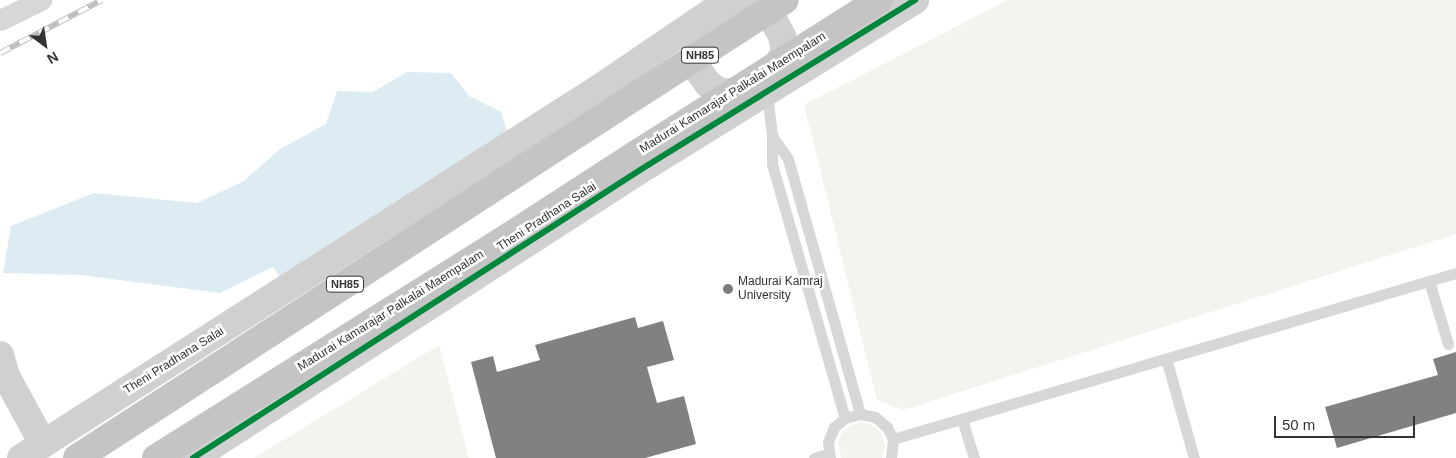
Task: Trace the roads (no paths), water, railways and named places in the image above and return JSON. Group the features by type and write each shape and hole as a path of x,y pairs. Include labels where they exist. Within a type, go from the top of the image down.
{"highway":[{"name":"NH85","path":"77,458 785,0"},
{"name":"Madurai Kamarajar Palkalai Maempalam","path":"156,458 879,0"}],"street":[{"path":"0,20 41,0"},
{"name":"Theni Pradhana Salai","path":"193,458 723,119 760,83 814,63 916,0"},
{"path":"739,5 764,14 775,23 782,36 785,51 760,83 720,92 708,84 699,71 695,57 702,38 739,5"},
{"name":"Theni Pradhana Salai","path":"32,451 584,98 668,41 739,5"},
{"path":"668,41 702,38"},
{"path":"0,355 32,451"}],"lane":[{"path":"760,83 772,136 772,164 845,418"},
{"path":"772,136 788,160 860,414"},
{"path":"893,439 1456,273"},
{"path":"1429,281 1448,344"},
{"path":"1166,358 1194,458"},
{"path":"814,458 829,456 830,434 834,427 845,418 860,414 868,415 881,421 893,439 891,458"},
{"path":"962,419 974,458"}],"railway":[{"path":"0,53 102,0"}],"place":[{"name":"Madurai Kamraj University","path":"728,289"}]}
